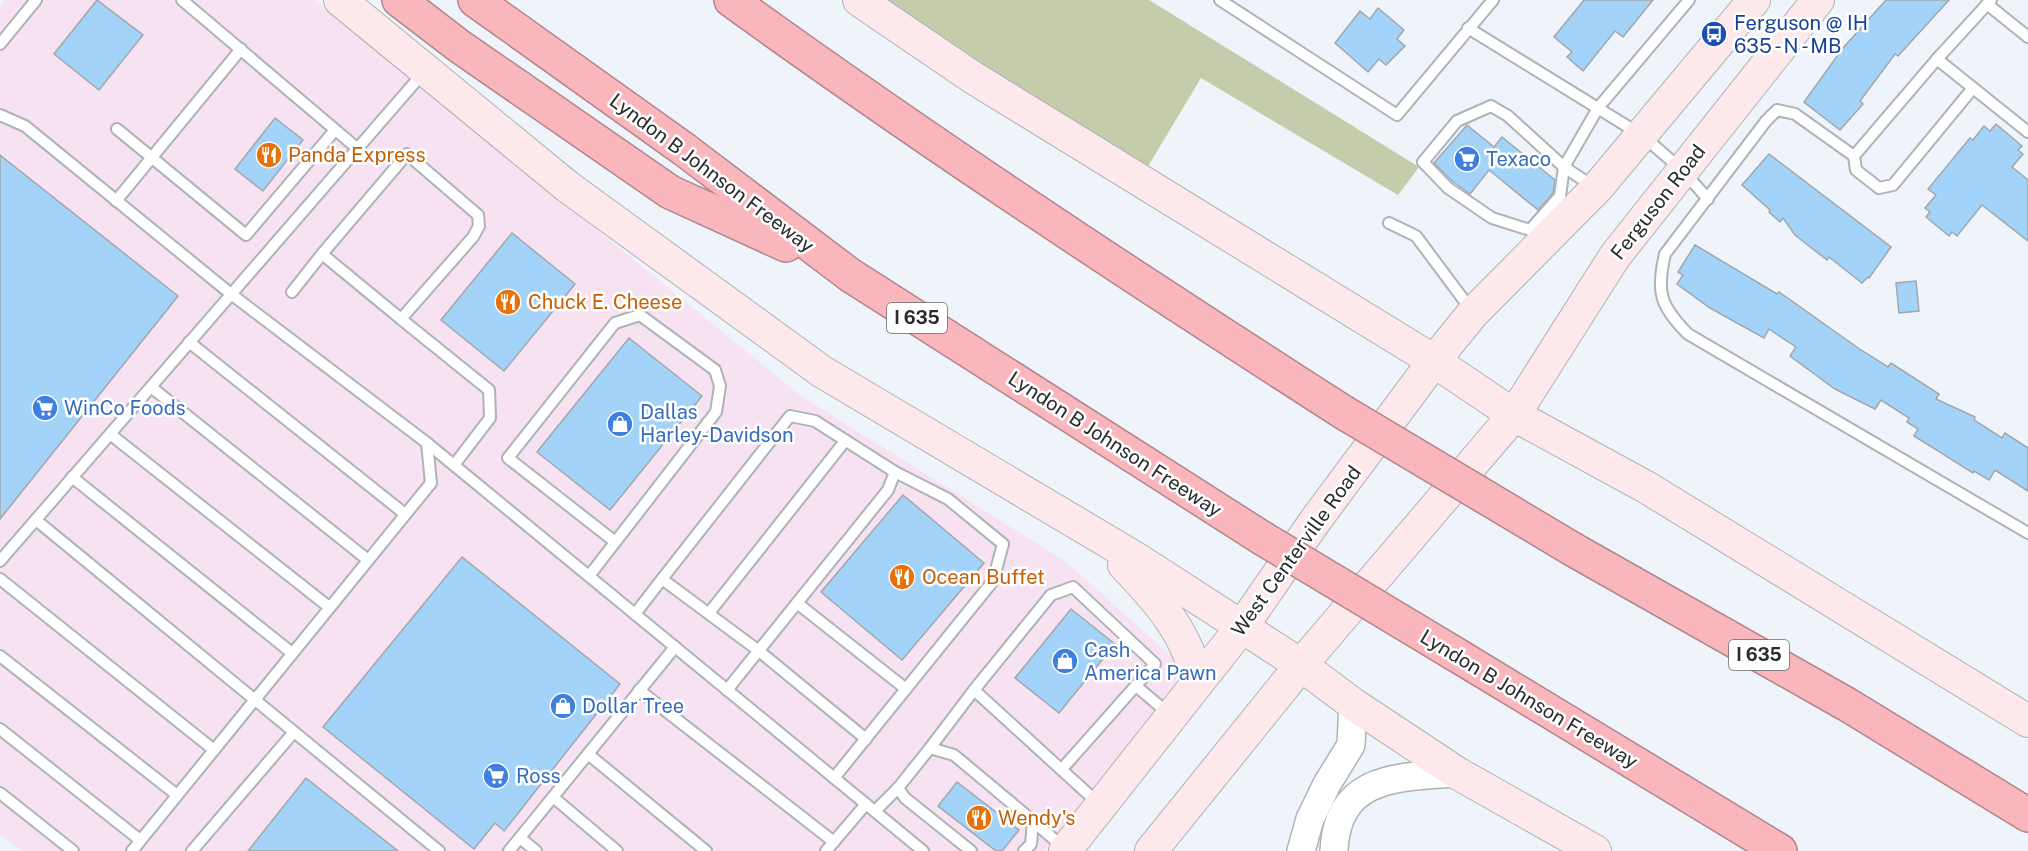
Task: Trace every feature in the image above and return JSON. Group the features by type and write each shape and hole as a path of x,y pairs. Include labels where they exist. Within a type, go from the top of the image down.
{"highway":[{"path":"399,0 459,46 670,192 850,275"},
{"name":"Lyndon B Johnson Freeway","path":"475,0 685,150 850,275 1262,538 1768,847"},
{"name":"I 635","path":"731,0 852,88 1343,412 1574,550 1848,705 2028,815"},
{"path":"1974,782 2028,798"}],"main road":[{"path":"340,0 568,187 821,371 1039,499 1099,539 1137,559 1301,665 1353,704 1457,773 1595,851"},
{"path":"859,0 972,77 1434,361 1514,415 1646,486 2028,721"},
{"path":"1434,361 1538,236 1597,188 1643,136 1754,0"},
{"name":"Ferguson Road","path":"1514,415 1615,256 1818,0"},
{"name":"West Centerville Road","path":"1066,850 1241,628 1315,521 1434,361"},
{"path":"1151,851 1301,665 1514,415"},
{"path":"1099,539 1151,594 1176,627 1194,663 1197,683"}],"street":[{"path":"1301,851 1314,811 1352,745 1353,704"},
{"path":"1334,851 1335,837 1347,806 1366,788 1392,778 1457,773"}],"lane":[{"path":"0,44 36,0"},
{"path":"182,0 358,149"},
{"path":"1220,0 1397,115 1493,0"},
{"path":"1597,188 1564,167 1508,116 1491,106 1457,121 1423,162 1448,188 1492,218 1538,236 1560,196 1564,167 1598,108 1689,0"},
{"path":"1854,156 1989,2 2028,38"},
{"path":"1468,28 1643,136 1682,170 1708,199"},
{"path":"116,201 241,50"},
{"path":"1937,59 2028,132"},
{"path":"0,561 425,71"},
{"path":"1973,88 1893,185 1879,188 1856,170 1854,156 1794,114 1777,110 1766,121 1665,254 1660,274 1668,314 1688,334 2028,533"},
{"path":"0,115 25,126 231,294 428,443 923,851"},
{"path":"117,129 246,235 335,130"},
{"path":"292,292 407,154 478,215 479,226 401,319"},
{"path":"1389,223 1416,236 1473,313"},
{"path":"322,254 489,390 490,418 454,465"},
{"path":"589,576 716,412 720,386 715,370 640,315 615,323 508,458 614,541"},
{"path":"189,342 405,514"},
{"path":"151,387 368,560"},
{"path":"634,614 790,416 815,421 895,472 948,499 1003,544 993,581 834,778"},
{"path":"110,434 329,608"},
{"path":"709,614 845,441"},
{"path":"132,851 431,483 428,443"},
{"path":"727,690 888,490 895,472"},
{"path":"72,477 292,653"},
{"path":"36,520 439,851"},
{"path":"0,579 214,750"},
{"path":"662,579 759,651 866,739"},
{"path":"875,811 930,748 1051,595 1073,586 1155,664 1062,769"},
{"path":"797,603 906,689"},
{"path":"509,851 675,646"},
{"path":"0,656 177,795"},
{"path":"1136,686 1171,716"},
{"path":"639,690 834,842"},
{"path":"974,690 1101,805"},
{"path":"0,729 140,840"},
{"path":"192,851 294,732"},
{"path":"930,748 954,755 1066,850"},
{"path":"588,753 706,851"},
{"path":"897,788 905,798 971,851"},
{"path":"0,793 73,851"},
{"path":"553,797 617,851"},
{"path":"826,851 866,804"},
{"path":"1024,851 1031,844 1033,821"},
{"path":"520,838 536,851"}],"shaded area":[{"path":"5,0 315,0 801,396 1065,561 1179,663 1174,693 1046,851 21,851 0,834 0,7"}],"green space":[{"path":"860,0 1149,0 1419,167 1398,195 1201,78 1147,168"}],"building":[{"path":"97,0 143,35 99,90 54,54"},
{"path":"1584,0 1653,0 1623,37 1615,31 1583,71 1567,57 1572,52 1554,37"},
{"path":"1886,0 1949,0 1898,56 1895,54 1860,101 1863,104 1840,130 1804,102 1843,48"},
{"path":"1378,8 1404,30 1397,39 1405,46 1386,65 1379,59 1368,72 1335,43 1360,11 1370,19"},
{"name":"Panda Express","path":"275,118 303,140 263,191 235,169"},
{"path":"1996,124 2022,146 2018,150 2023,154 2012,167 2028,180 2028,241 1982,205 1957,236 1952,232 1949,236 1926,217 1930,212 1925,208 1936,195 1928,189 1970,138 1973,140 1984,126 1990,131"},
{"path":"1467,125 1494,147 1502,137 1555,180 1553,193 1538,210 1489,170 1470,194 1434,163"},
{"path":"1769,154 1891,247 1869,278 1862,283 1829,257 1827,260 1795,235 1783,218 1780,222 1742,185"},
{"name":"WinCo Foods","path":"0,155 178,296 0,519"},
{"name":"Chuck E. Cheese","path":"512,233 575,284 504,371 441,320"},
{"path":"1695,245 1777,294 1779,292 1888,367 1891,363 1939,394 1936,399 1975,417 1974,420 2002,438 2005,433 2028,448 2028,491 1995,470 1989,480 1974,471 1973,473 1914,436 1918,429 1907,422 1909,418 1881,400 1875,409 1835,389 1790,356 1796,347 1769,329 1764,338 1710,308 1677,284 1683,275 1678,272"},
{"path":"1916,281 1919,311 1899,313 1896,283"},
{"name":"Dallas Harley-Davidson","path":"629,338 702,396 610,510 537,452"},
{"name":"Ocean Buffet","path":"903,495 984,563 902,660 821,592"},
{"path":"462,557 620,684 504,831 495,823 474,849 323,727"},
{"name":"Cash America Pawn","path":"1071,609 1115,644 1059,713 1015,678"},
{"path":"306,778 398,851 248,851"},
{"name":"Wendy's","path":"957,782 1019,830 1002,851 996,851 938,806"}],"place":[{"name":"Ferguson @ IH 635 - N - MB","path":"1714,34"},
{"name":"Panda Express","path":"269,155"},
{"name":"Texaco","path":"1467,159"},
{"name":"Chuck E. Cheese","path":"508,302"},
{"name":"WinCo Foods","path":"45,408"},
{"name":"Dallas Harley-Davidson","path":"620,424"},
{"name":"Ocean Buffet","path":"902,577"},
{"name":"Cash America Pawn","path":"1065,661"},
{"name":"Dollar Tree","path":"563,706"},
{"name":"Ross","path":"496,776"},
{"name":"Wendy's","path":"979,818"}]}
